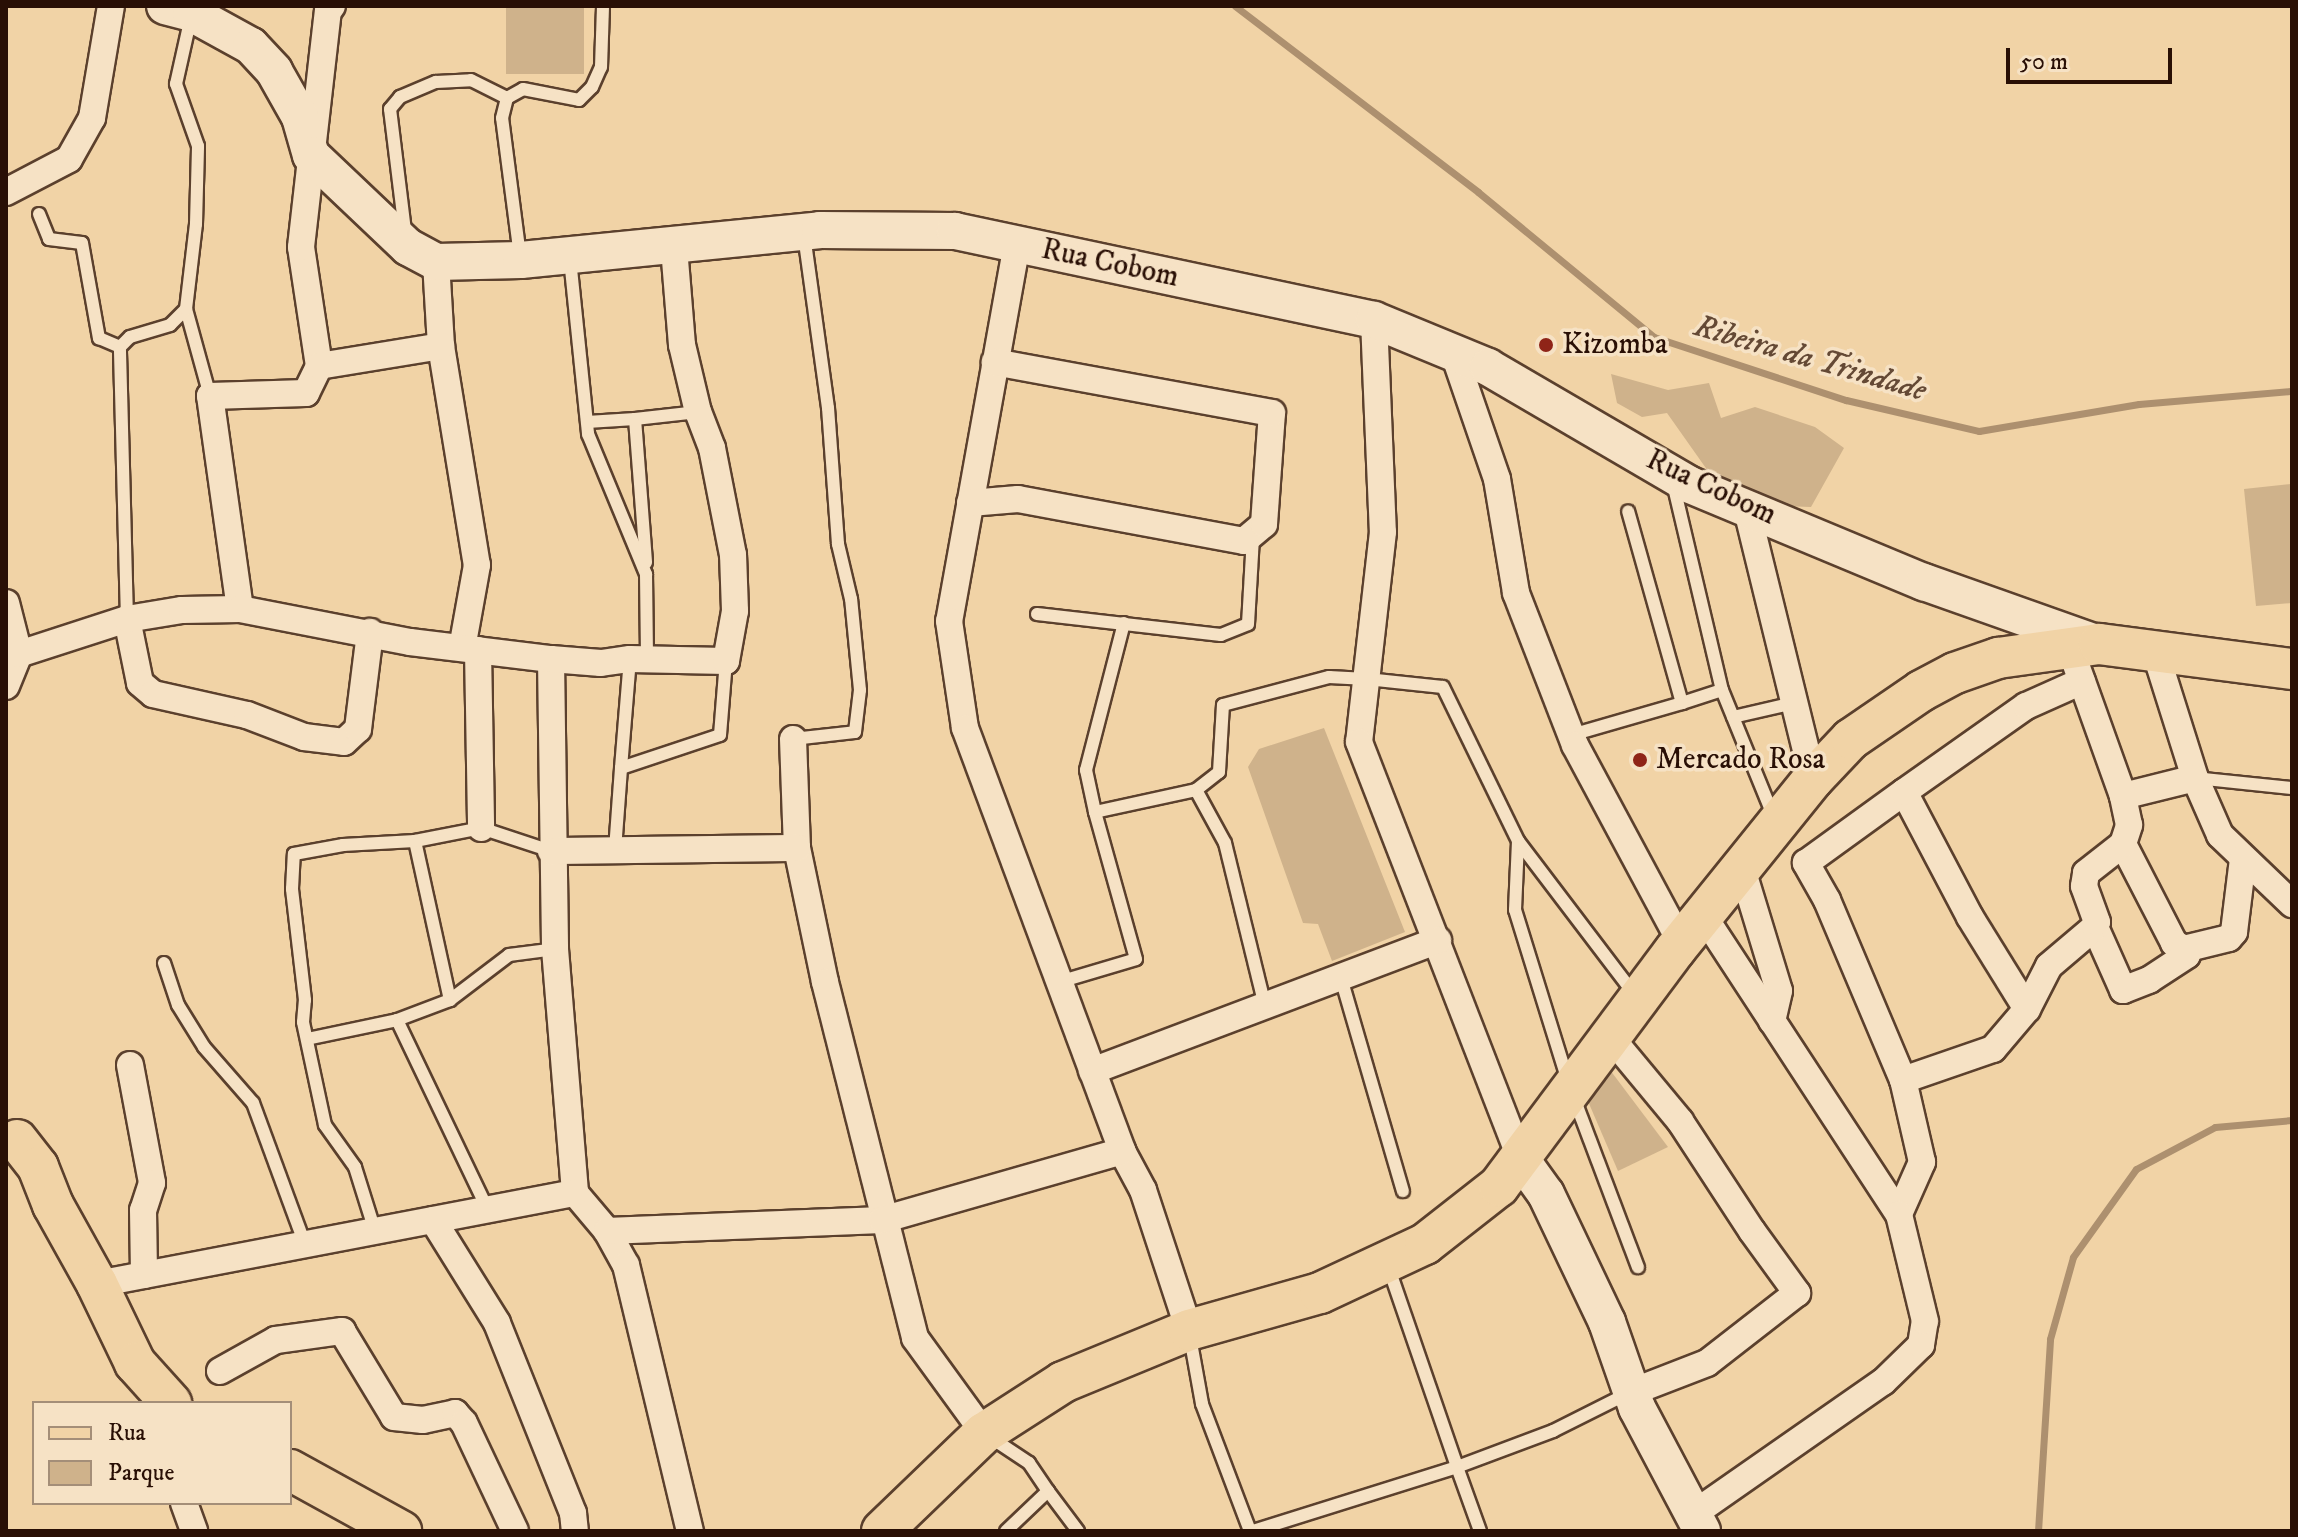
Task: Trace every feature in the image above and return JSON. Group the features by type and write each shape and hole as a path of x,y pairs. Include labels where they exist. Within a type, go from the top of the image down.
{"main road":[{"path":"882,1531 984,1433 1063,1382 1189,1330 1320,1293 1425,1244 1499,1186 1692,929 1813,779 1851,739 1921,691 1955,673 1998,658 2084,658 2155,651 2292,669"},
{"path":"9,1149 38,1167 53,1205 97,1284 135,1363 169,1401"},
{"path":"292,1471 401,1531"}],"street":[{"path":"6,192 69,159 92,118 111,6"},
{"path":"240,609 210,396 306,393 319,366 301,247 329,8"},
{"path":"178,9 251,46 274,71 300,117 311,155 422,255 441,346 477,565 470,649 481,828"},
{"name":"Rua Cobom","path":"422,255 521,260 803,232 955,231 1374,320 1453,351 1671,475 1924,582 2084,658"},
{"path":"1017,244 949,621 965,728 1122,1151 1143,1190 1189,1330"},
{"path":"19,654 127,619 182,610 240,609 410,642 551,659 601,663 638,659 726,661 735,611 733,555 712,448 698,412 682,345 674,247"},
{"path":"1374,320 1383,532 1359,742 1520,1158 1546,1194 1607,1322 1632,1392 1697,1523 1883,1382 1921,1345 1925,1321 1899,1214 1772,1021 1692,929 1571,735 1516,593 1497,479 1453,351"},
{"path":"319,366 441,346"},
{"path":"970,503 1018,499 1244,541 1264,524 1272,413 995,362"},
{"path":"1746,506 1813,779"},
{"path":"6,603 19,654 6,686"},
{"path":"127,619 140,683 153,694 247,715 304,737 344,742 358,729 370,632"},
{"path":"2155,651 2195,778 2220,835 2287,896"},
{"path":"1899,1214 1922,1162 1903,1080 1827,900 1806,863 2026,706 2084,658 2129,825 2123,844 2086,873 2084,886 2097,922 2095,927 2049,966 2027,1009 1993,1049 1903,1080"},
{"path":"551,659 551,851 555,949 575,1193 607,1231 626,1265 690,1531"},
{"path":"793,739 797,848 882,1220 915,1338 984,1433"},
{"path":"2123,796 2195,778"},
{"path":"1904,792 1970,917 2027,1009"},
{"path":"2095,927 2123,990 2149,980 2187,955 2174,943 2123,844"},
{"path":"551,851 797,848"},
{"path":"2184,949 2229,938 2234,932 2243,859"},
{"path":"1742,869 1779,991 1772,1021"},
{"path":"1092,1071 1438,940"},
{"path":"1612,1039 1680,1121 1797,1293 1707,1363 1632,1392"},
{"path":"130,1065 152,1183 143,1210 144,1275"},
{"path":"607,1231 882,1220 1122,1151"},
{"path":"97,1284 575,1193"},
{"path":"433,1220 497,1323 573,1513 575,1531"},
{"path":"220,1371 276,1340 342,1331 394,1417 423,1420 455,1413 464,1423 515,1531"},
{"path":"135,1363 148,1401"},
{"path":"185,1505 194,1531"}],"lane":[{"path":"521,260 502,118 507,98 523,89 579,100 592,87 601,67 603,6"},
{"path":"178,9 176,84 198,146 196,224 186,309 210,396"},
{"path":"422,255 390,109 400,97 436,82 471,80 507,98"},
{"path":"39,214 49,239 82,243 99,338 120,347"},
{"path":"793,739 855,732 860,690 851,599 838,544 828,408 803,232"},
{"path":"569,256 588,434 646,574"},
{"path":"127,619 120,347 130,337 170,325 186,309"},
{"path":"587,422 698,412"},
{"path":"615,850 621,768 638,659 646,574 635,419"},
{"path":"1671,475 1722,690 1777,825"},
{"path":"1628,511 1682,703"},
{"path":"1037,614 1221,635 1248,624 1253,533"},
{"path":"1059,982 1136,959 1086,770 1124,623"},
{"path":"621,768 720,735 726,661"},
{"path":"1095,812 1196,790 1219,772 1223,705 1329,677 1443,687 1518,841 1639,1000"},
{"path":"1571,735 1722,690"},
{"path":"1733,717 1794,703"},
{"path":"2195,778 2292,788"},
{"path":"1196,790 1225,843 1265,1007"},
{"path":"375,1231 355,1167 325,1125 307,1039 292,889 294,854 343,845 415,841 481,828 551,851"},
{"path":"415,841 450,1000"},
{"path":"1518,841 1515,910 1571,1092 1638,1267"},
{"path":"307,1039 397,1020 450,1000 509,955 555,949"},
{"path":"164,963 178,1005 204,1047 253,1103 305,1244"},
{"path":"1341,978 1403,1191"},
{"path":"397,1020 488,1210"},
{"path":"1386,1262 1480,1531"},
{"path":"1189,1330 1202,1404 1252,1531 1457,1467 1553,1431 1632,1392"},
{"path":"984,1433 1029,1463 1078,1531"},
{"path":"1006,1531 1048,1491"}],"green space":[{"path":"506,6 584,6 584,74 506,74"},
{"path":"1611,374 1668,390 1709,383 1721,418 1755,407 1815,427 1844,448 1811,507 1782,506 1715,481 1667,413 1642,417 1617,403"},
{"path":"2291,484 2292,603 2256,606 2244,489"},
{"path":"1324,728 1405,932 1332,961 1318,924 1303,923 1248,767 1259,749"},
{"path":"1607,1066 1668,1147 1618,1171 1584,1092"}],"waterway":[{"name":"Ribeira da Trindade","path":"1235,6 1478,192 1654,337 1846,400 1979,431 2139,404 2292,391"},
{"path":"2038,1531 2050,1339 2073,1257 2136,1169 2215,1127 2292,1120"}],"place":[{"name":"Kizomba","path":"1546,345"},
{"name":"Mercado Rosa","path":"1640,760"}]}
